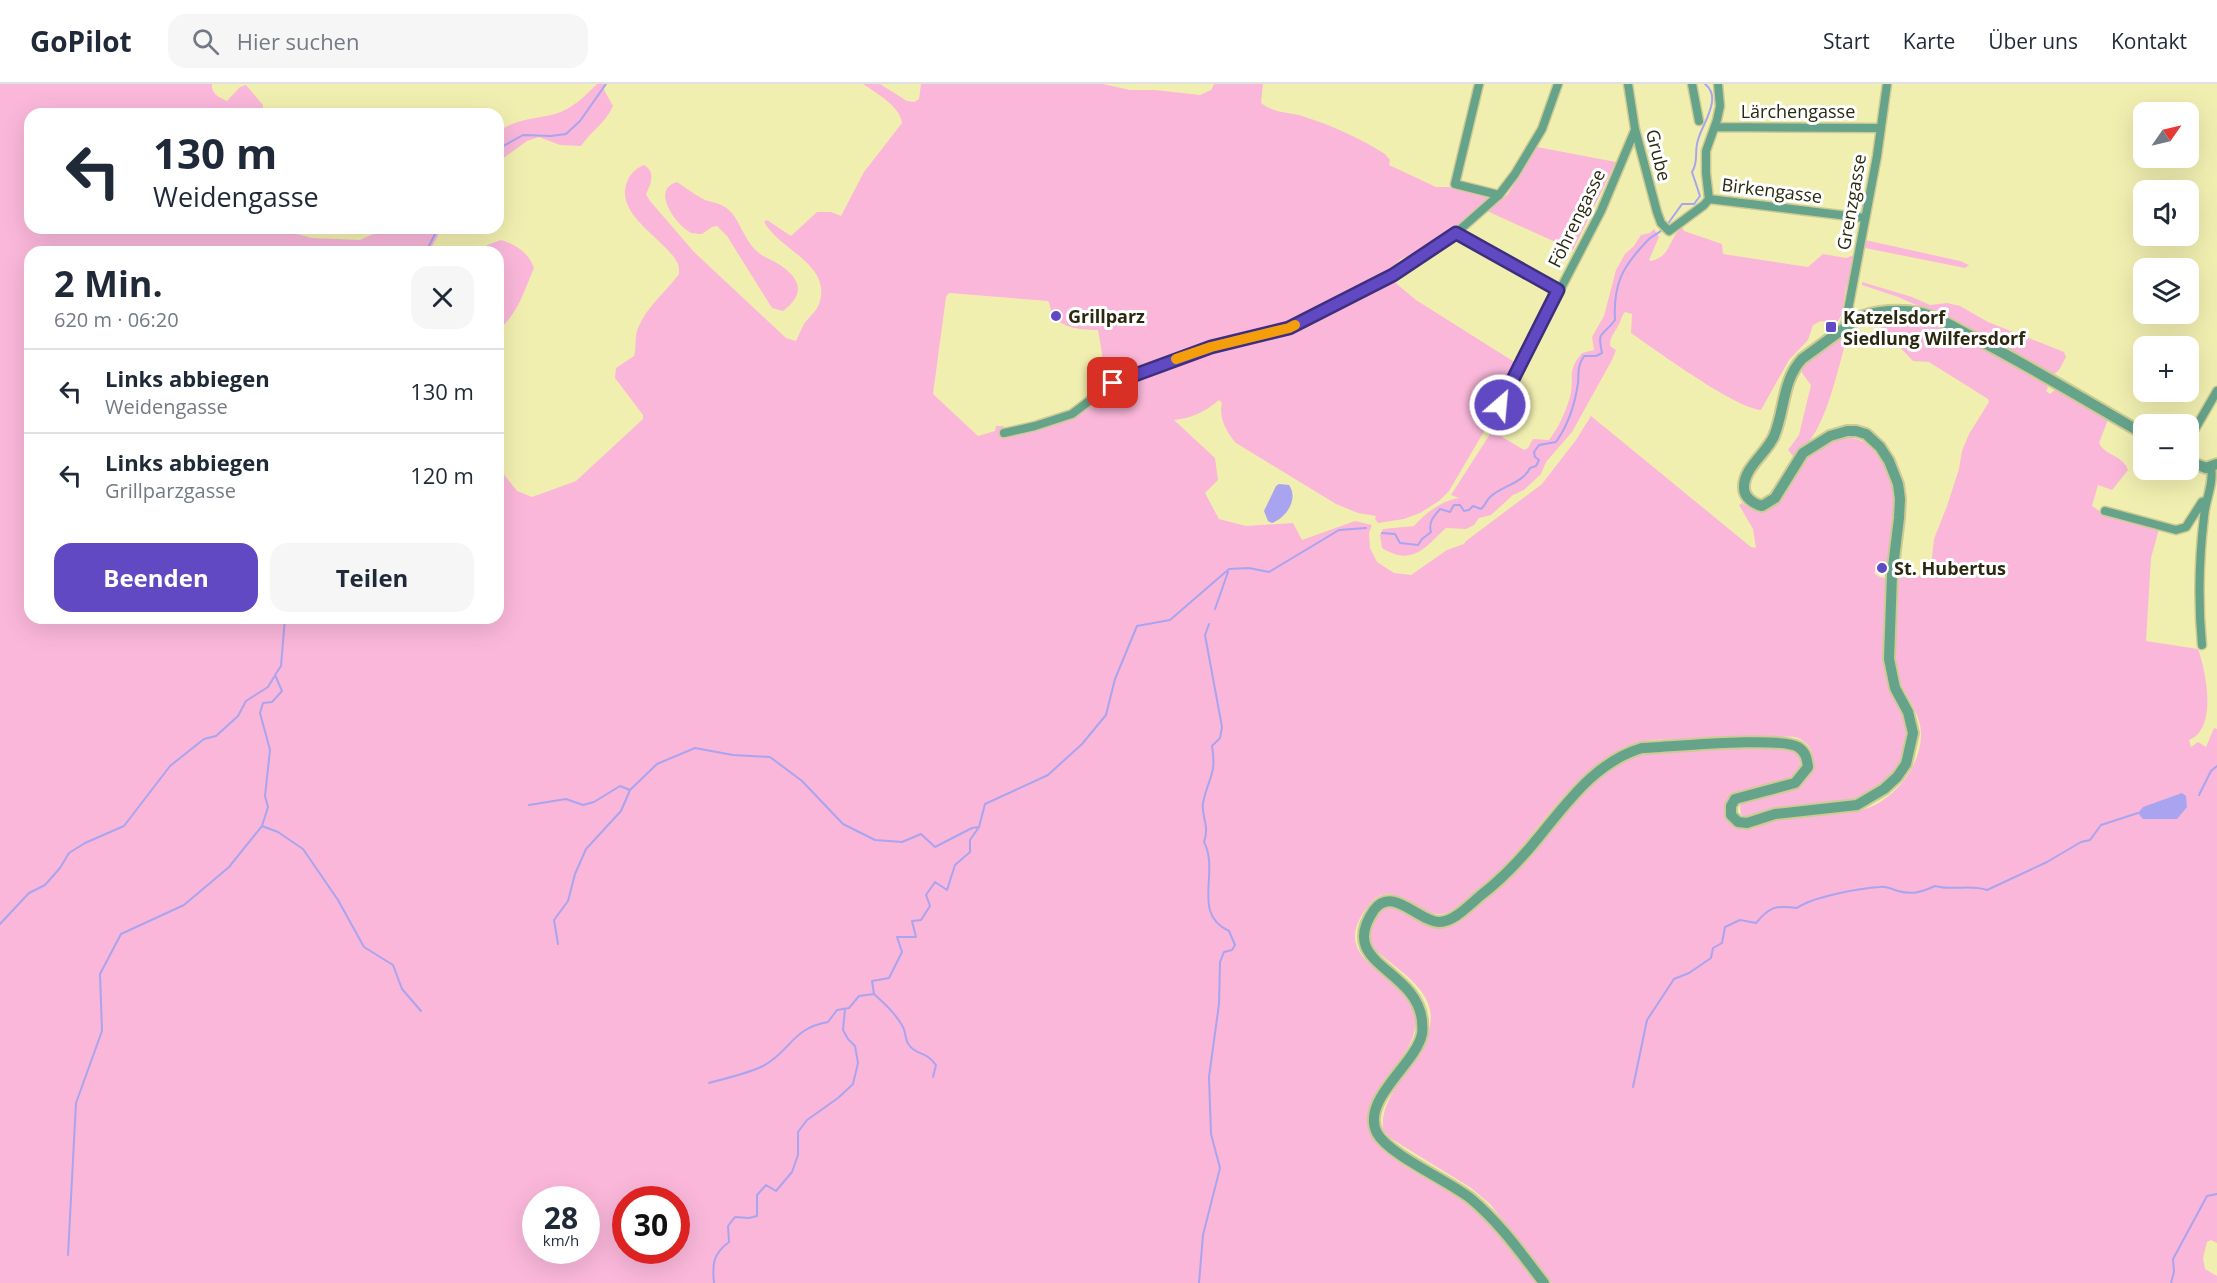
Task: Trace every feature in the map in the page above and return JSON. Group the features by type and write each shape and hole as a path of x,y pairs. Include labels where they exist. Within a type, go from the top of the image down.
{"street":[{"path":"1479,84 1455,184 1499,195"},
{"path":"1004,433 1072,414 1113,383 1160,364 1211,347 1289,328 1393,275 1456,233 1499,195 1515,174 1542,129 1558,84"},
{"name":"Grube","path":"1628,84 1635,129 1661,223 1669,231 1704,206 1709,199"},
{"path":"1692,84 1699,121"},
{"path":"1709,199 1706,151 1716,127 1720,106 1718,84"},
{"name":"Grenzgasse","path":"1845,326 1887,84"},
{"name":"Lärchengasse","path":"1716,127 1880,128"},
{"name":"Föhrengasse","path":"1494,417 1601,211 1635,129"},
{"name":"Birkengasse","path":"1709,199 1865,218"},
{"path":"1456,233 1558,290"},
{"path":"1544,1283 1497,1222 1468,1196 1409,1160 1379,1136 1374,1126 1375,1110 1395,1076 1412,1054 1422,1035 1422,1022 1420,1005 1412,994 1395,975 1368,952 1363,940 1373,911 1385,902 1395,901 1429,920 1439,922 1449,920 1483,894 1516,862 1569,799 1588,781 1625,753 1642,748 1768,742 1791,744 1801,749 1807,758 1808,767 1802,777 1796,783 1735,799 1731,806 1731,815 1738,822 1747,823 1785,813 1857,805 1884,789 1897,777 1906,764 1913,733 1908,712 1895,688 1889,658 1892,575 1900,499 1898,484 1888,461 1880,447 1866,434 1847,431 1830,436 1803,453 1775,498 1768,503 1762,506 1755,504 1748,498 1744,489 1746,477 1773,439 1786,384 1795,367 1845,326 1866,314 1905,312 1930,316 1994,348 2133,428"},
{"path":"2199,422 2217,391"},
{"path":"2199,466 2214,466 2213,483 2206,501 2199,607 2202,645"},
{"path":"2105,511 2176,530 2186,527 2202,502 2206,501"}],"shaded area":[{"path":"0,84 212,84 214,93 227,101 240,87 246,85 263,105 263,108 24,108 24,234 297,234 312,238 360,240 373,234 439,234 432,246 24,246 24,624 504,624 504,475 517,491 532,497 576,481 643,419 643,415 615,378 616,368 634,356 637,331 642,320 679,274 679,270 672,255 644,228 629,207 625,197 627,181 635,170 644,165 648,168 651,178 646,194 650,201 694,252 786,338 796,341 804,324 819,304 821,288 818,277 811,267 771,232 764,222 767,220 791,236 817,212 831,212 841,216 864,172 902,123 892,106 863,84 880,84 907,101 914,102 919,99 921,84 1103,84 1130,90 1200,95 1211,90 1214,84 1263,84 1261,103 1267,107 1305,117 1346,133 1385,154 1390,160 1389,165 1436,187 1454,187 1487,196 1487,199 1455,227 1441,234 1420,252 1401,259 1378,279 1391,279 1416,300 1516,363 1516,368 1486,428 1449,491 1439,501 1420,513 1404,519 1378,523 1376,516 1358,513 1336,504 1236,443 1224,425 1221,414 1222,403 1219,400 1198,414 1174,420 1215,458 1218,480 1205,493 1219,519 1246,526 1293,523 1302,540 1355,521 1372,525 1369,533 1370,548 1377,562 1394,573 1411,575 1447,550 1464,544 1542,484 1576,440 1591,416 1751,547 1756,548 1753,529 1739,505 1742,503 1752,510 1766,511 1773,506 1804,460 1824,444 1845,438 1866,443 1883,462 1893,487 1893,544 1889,560 1878,567 1874,573 1886,578 1887,659 1909,728 1900,768 1873,794 1849,803 1803,804 1746,818 1741,814 1742,801 1785,788 1805,772 1812,755 1810,748 1804,742 1786,736 1765,739 1663,739 1640,742 1613,754 1578,781 1499,872 1458,907 1443,914 1434,913 1396,896 1386,894 1377,897 1368,906 1357,925 1355,940 1360,952 1369,964 1405,996 1413,1009 1415,1022 1408,1047 1384,1080 1372,1103 1370,1122 1376,1138 1387,1152 1403,1165 1472,1206 1498,1233 1536,1283 0,1283","holes":["949,293 1048,301 1052,314 1061,323 1073,328 1098,330 1107,382 1099,381 1097,388 1099,389 1068,412 1005,429 1003,426 996,426 995,431 978,436 933,394 946,297"]},
{"path":"597,84 605,84 603,88 613,106 606,118 581,146 560,145 539,137 527,141 504,158 504,129 518,122 561,112 578,102"},
{"path":"1537,147 1616,162 1573,250 1487,211 1508,194"},
{"path":"677,182 701,198 727,208 734,215 754,248 762,256 790,273 795,279 798,291 791,304 783,311 772,308 727,236 717,226 702,234 689,232 682,227 665,198 669,186"},
{"path":"1682,227 1684,231 1722,244 1723,254 1808,267 1823,254 1846,258 1854,255 1852,275 1846,288 1842,314 1838,321 1833,324 1821,321 1813,325 1808,340 1789,360 1761,410 1749,407 1715,390 1631,333 1632,314 1625,312 1612,335 1610,346 1616,350 1612,360 1572,432 1546,462 1541,474 1491,515 1479,518 1474,525 1466,529 1446,528 1418,552 1402,556 1382,548 1380,535 1383,529 1414,526 1435,508 1447,501 1459,498 1451,495 1492,431 1524,450 1528,448 1533,439 1549,440 1559,425 1568,403 1572,374 1577,359 1582,353 1594,350 1592,337 1604,316 1616,270 1625,254 1641,235 1650,233 1654,229 1659,237 1649,260 1658,259"},
{"path":"501,240 512,244 529,258 534,268 516,309 504,325 504,246 487,245"},
{"path":"1865,240 1969,265 1965,268 1865,248"},
{"path":"1862,282 1912,297 1930,305 1947,303 1960,306 1988,322 2064,352 2066,357 2059,370 2053,375 1953,321 1898,297 1862,285"},
{"path":"1901,314 1921,317 1935,323 1938,327 1963,336 2046,384 2048,388 2046,391 2050,394 2056,389 2109,417 2099,443 2105,451 2122,461 2128,470 2112,490 2098,485 2092,506 2104,514 2159,529 2151,558 2146,641 2198,649 2206,686 2207,713 2198,734 2189,740 2191,747 2198,742 2206,747 2214,728 2217,729 2217,1243 2211,1240 2207,1242 2203,1258 2205,1269 2217,1276 2217,1283 1552,1283 1490,1204 1471,1188 1390,1138 1383,1130 1384,1112 1392,1094 1424,1044 1430,1026 1430,1009 1415,984 1369,944 1372,927 1379,911 1393,905 1434,926 1442,927 1461,921 1531,855 1558,820 1587,789 1624,760 1643,751 1718,747 1789,747 1799,753 1801,767 1795,774 1787,779 1750,788 1733,795 1735,826 1746,830 1782,818 1855,812 1880,802 1900,785 1915,761 1920,747 1921,734 1917,714 1900,683 1896,667 1894,631 1898,571 1903,568 1906,572 1904,577 1917,577 1931,567 1934,539 1959,469 1962,451 1969,434 1989,402 1988,399 1929,362 1913,361 1874,320 1875,317"},
{"path":"1846,332 1848,335 1822,419 1814,435 1793,456 1788,450 1799,435 1811,385 1802,373 1802,367"},
{"path":"1279,484 1289,485 1292,490 1292,502 1282,517 1272,523 1268,521 1264,511"},
{"path":"2182,793 2186,796 2187,807 2177,819 2143,819 2138,813 2143,807"}],"waterway":[{"path":"504,146 523,135 566,134 580,121 606,84"},
{"path":"1667,225 1682,204 1694,204 1700,196 1692,172 1698,140 1712,104 1710,90 1705,84"},
{"path":"1382,533 1395,534 1400,543 1418,545 1431,532 1431,522 1440,509 1450,512 1454,505 1460,505 1464,511 1473,506 1481,509 1490,497 1517,481 1530,468 1536,466 1539,460 1535,457 1534,452 1539,445 1556,442 1567,421 1577,391 1579,366 1584,356 1596,356 1602,353 1600,337 1615,320 1616,296 1621,276 1632,258 1648,240 1663,229"},
{"path":"429,246 435,234"},
{"path":"709,1083 763,1066 807,1029 828,1022 837,1010 849,1008 859,996 874,994 872,981 889,978 902,952 897,937 916,937 912,921 921,920 930,906 926,895 935,882 947,890 955,865 970,852 970,840 979,827 985,804 1048,775 1082,744 1106,715 1115,679 1137,626 1170,620 1229,569 1249,568 1269,572 1339,530 1366,528"},
{"path":"1215,609 1228,572"},
{"path":"68,1255 76,1103 102,1031 100,974 121,934 184,905 229,867 262,826 268,807 265,796 270,750 260,713 263,703 272,702 282,691 275,675 281,666 284,624"},
{"path":"1199,1283 1203,1235 1220,1168 1211,1134 1209,1077 1219,1004 1220,962 1224,952 1232,950 1235,945 1229,931 1218,924 1211,914 1208,891 1208,854 1204,842 1206,825 1203,803 1213,770 1212,746 1220,738 1222,727 1205,635 1209,624"},
{"path":"0,924 29,893 45,885 69,853 85,843 124,826 170,766 204,739 216,736 238,716 246,701 268,687 274,677"},
{"path":"558,944 554,920 568,901 575,874 586,849 621,811 630,790 657,764 695,748 733,755 770,757 802,781 843,824 875,840 902,842 921,834 935,847 972,828 979,827"},
{"path":"2199,795 2211,771 2217,766"},
{"path":"529,805 566,799 583,805 594,802 620,786 630,790"},
{"path":"1633,1087 1647,1020 1674,979 1689,973 1711,958 1713,948 1722,943 1725,927 1740,920 1756,923 1765,913 1774,908 1797,908 1825,897 1861,889 1884,887 1912,893 1935,886 1987,890 2047,862 2081,842 2090,840 2101,825 2138,813"},
{"path":"262,826 278,832 303,849 338,900 364,947 393,965 402,989 421,1011"},
{"path":"874,994 900,1022 909,1045 936,1065 933,1077"},
{"path":"714,1283 715,1260 729,1242 728,1226 735,1217 757,1216 757,1195 766,1185 776,1191 792,1172 798,1155 798,1132 807,1120 853,1084 858,1063 855,1046 843,1030 845,1009"},
{"path":"2171,1283 2174,1272 2173,1259 2207,1196 2217,1194"}],"slow traffic":[{"path":"1176,359 1211,347 1295,325"}],"place":[{"name":"Grillparz","path":"1056,316"},
{"name":"Katzelsdorf Siedlung Wilfersdorf","path":"1831,327"},
{"name":"St. Hubertus","path":"1882,568"}],"route":[{"path":"1113,383 1211,347 1289,328 1393,275 1456,233 1558,290 1500,405"}]}
